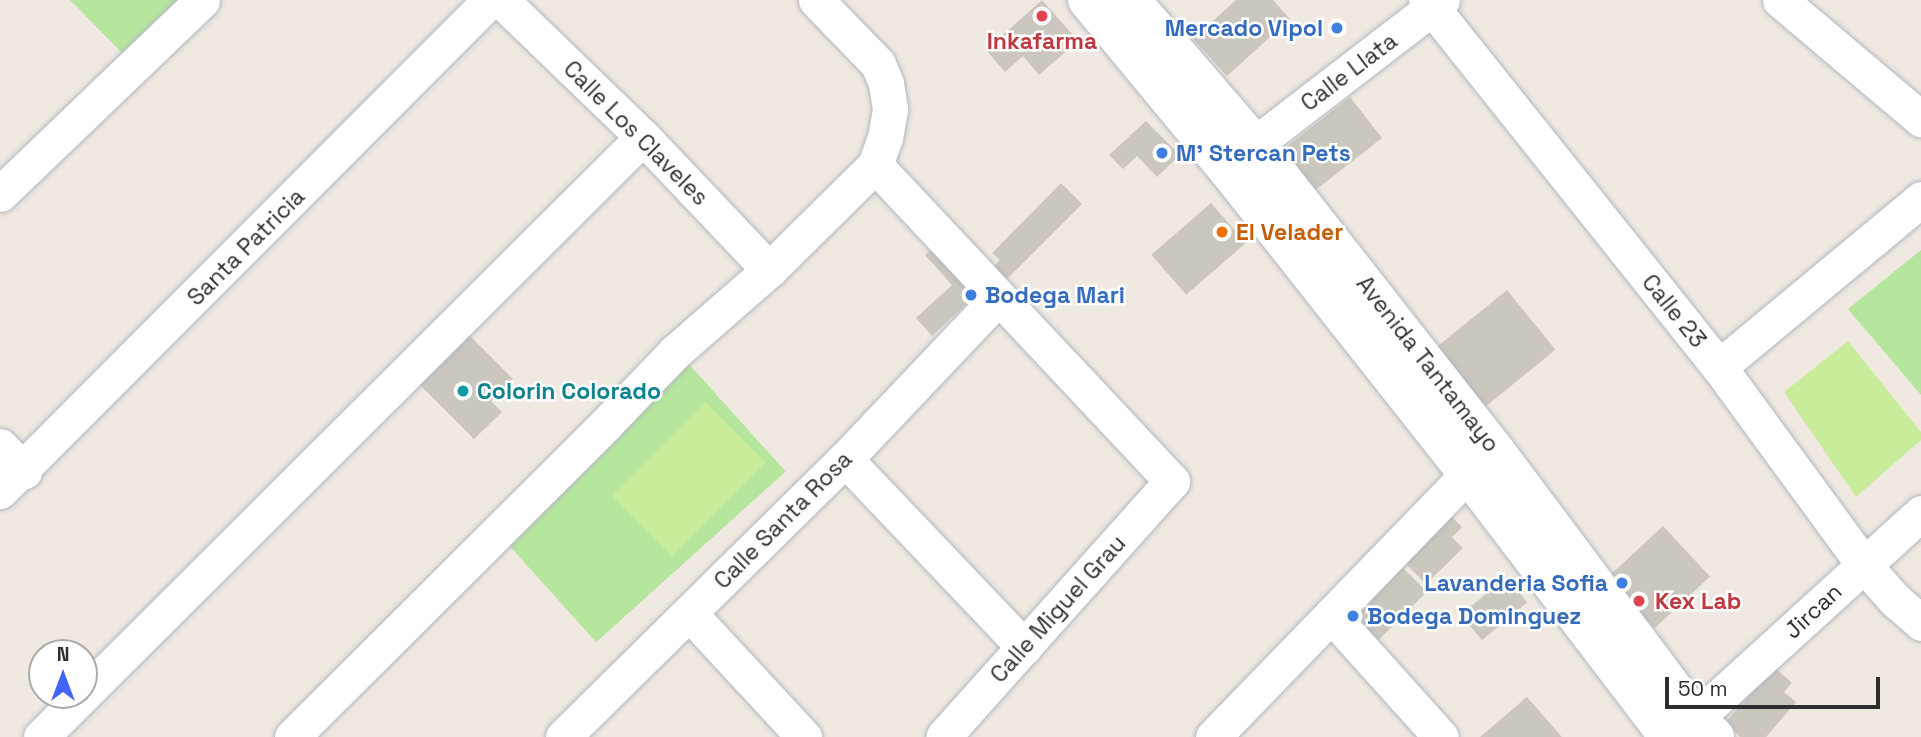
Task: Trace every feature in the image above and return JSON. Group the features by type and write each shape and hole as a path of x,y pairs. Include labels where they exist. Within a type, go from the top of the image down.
{"street":[{"path":"0,194 202,0"},
{"name":"Santa Patricia","path":"12,481 490,0"},
{"name":"Calle Los Claveles","path":"500,0 643,137 769,270"},
{"path":"292,737 675,352 769,270 875,164 885,138 890,109 886,83 878,64 816,0"},
{"name":"Avenida Tantamayo","path":"1087,0 1226,168 1468,474 1688,732"},
{"name":"Avenida Tantamayo","path":"1130,0 1255,144 1495,450 1688,732"},
{"path":"1780,0 1921,119"},
{"name":"Calle Llata","path":"1255,144 1434,3"},
{"name":"Calle 23","path":"1434,3 1718,367 1864,565 1895,600 1921,623"},
{"path":"98,681 643,137"},
{"path":"875,164 998,298"},
{"path":"1718,367 1921,199"},
{"name":"Calle Santa Rosa","path":"563,737 845,459 998,298"},
{"name":"Calle Miguel Grau","path":"943,737 1172,481 1113,415 998,298"},
{"path":"0,446 12,481"},
{"path":"845,459 1024,647"},
{"path":"1213,737 1468,474"},
{"name":"Jircan","path":"1688,732 1921,513"},
{"path":"690,614 804,737"},
{"path":"1331,615 1441,737"},
{"path":"41,737 70,709"}],"green space":[{"path":"70,0 186,0 129,60"},
{"path":"1921,250 1921,395 1848,309"},
{"path":"1848,341 1921,432 1921,440 1856,497 1784,392"},
{"path":"688,363 786,471 596,642 498,534"},
{"path":"705,402 766,463 672,556 612,495"}],"building":[{"path":"1042,0 1078,41 1039,75 1023,56 1005,72 986,50"},
{"path":"1236,0 1273,0 1290,19 1227,76 1193,39"},
{"path":"1350,97 1382,138 1311,193 1279,152"},
{"path":"1146,121 1180,155 1157,177 1137,156 1123,169 1109,155"},
{"path":"1061,183 1082,204 1000,286 987,274 1000,260 992,253"},
{"path":"1211,203 1246,243 1186,295 1151,255"},
{"path":"934,247 974,291 974,297 932,336 916,318 952,285 925,255"},
{"path":"1507,290 1555,350 1480,411 1432,351"},
{"name":"Colorin Colorado","path":"466,332 513,379 491,401 502,412 474,439 417,382"},
{"path":"1444,509 1462,527 1452,537 1463,548 1426,584 1399,557"},
{"path":"1663,526 1710,576 1654,628 1607,578"},
{"path":"1400,565 1427,592 1376,643 1349,616"},
{"path":"1506,577 1527,602 1482,640 1461,615"},
{"path":"1774,667 1792,683 1784,692 1796,702 1766,737 1740,737 1726,722"},
{"path":"1527,697 1562,737 1480,737"}],"place":[{"name":"Inkafarma","path":"1042,16"},
{"name":"Mercado Vipol","path":"1337,28"},
{"name":"M' Stercan Pets","path":"1162,153"},
{"name":"El Velader","path":"1222,232"},
{"name":"Bodega Mari","path":"971,295"},
{"name":"Colorin Colorado","path":"463,391"},
{"name":"Lavanderia Sofia","path":"1622,583"},
{"name":"Kex Lab","path":"1639,601"},
{"name":"Bodega Dominguez","path":"1353,616"}]}
